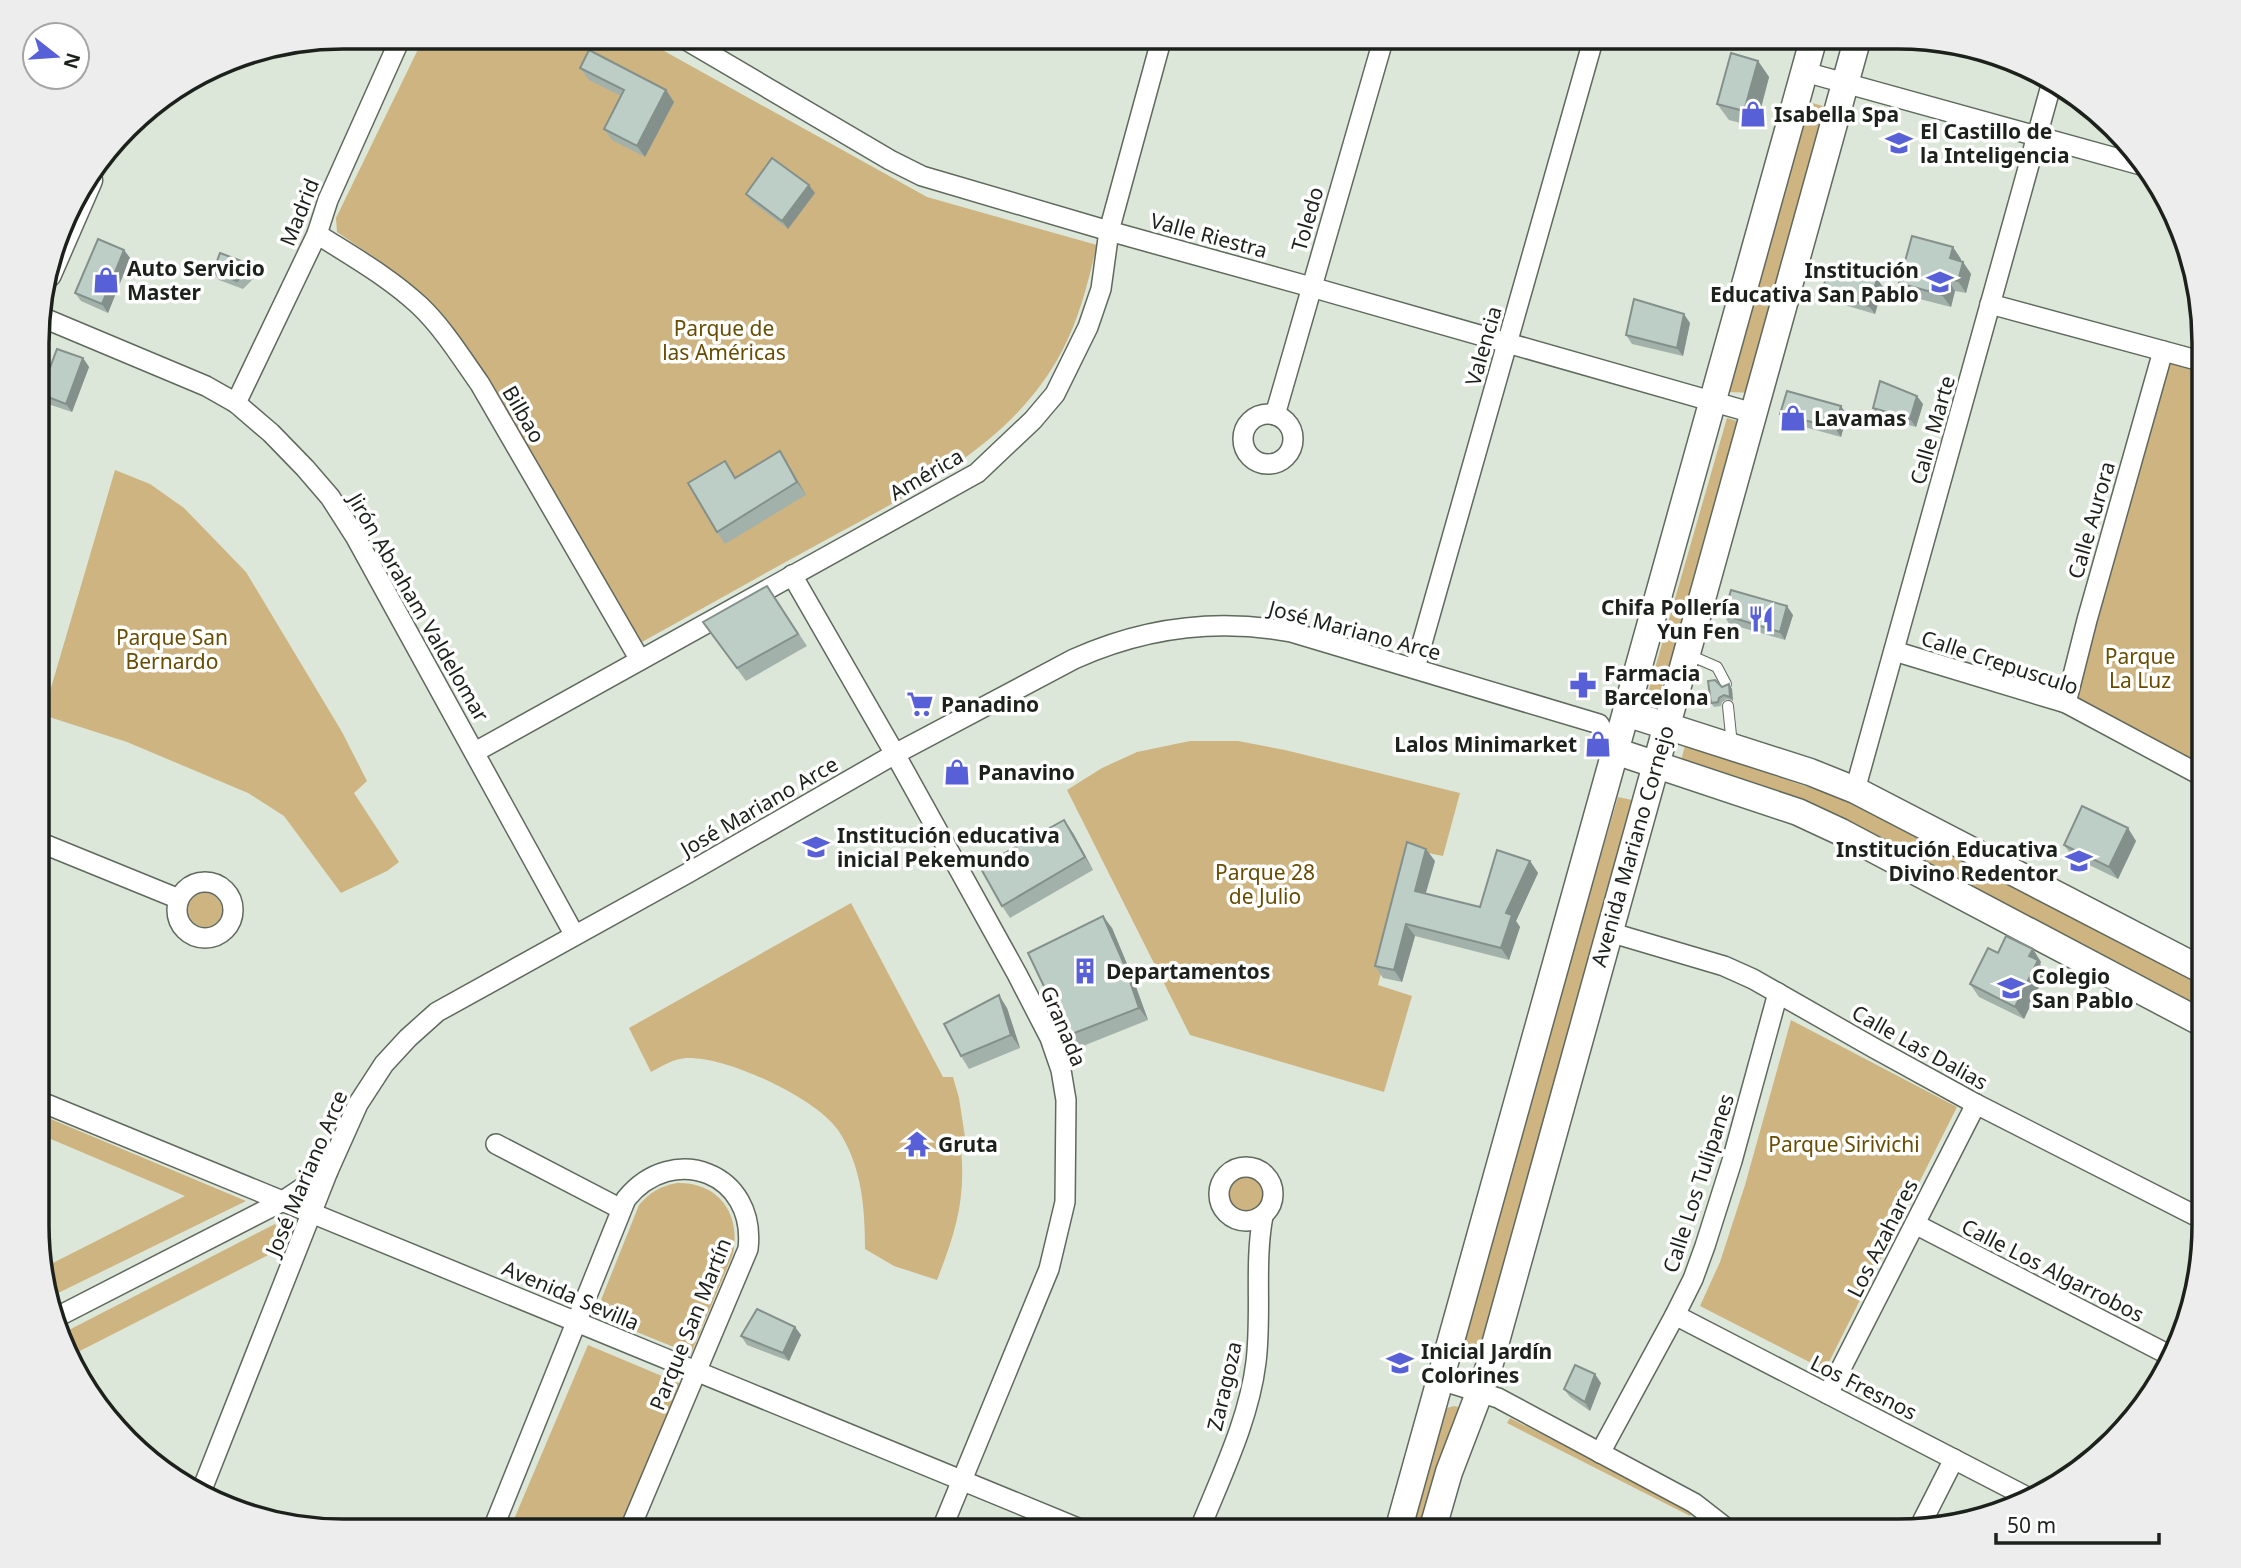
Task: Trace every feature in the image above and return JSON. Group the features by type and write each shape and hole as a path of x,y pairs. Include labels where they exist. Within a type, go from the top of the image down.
{"main road":[{"name":"Avenida Mariano Cornejo","path":"1401,1519 1811,49"},
{"name":"Avenida Mariano Cornejo","path":"1435,1519 1449,1472 1488,1370 1855,49"},
{"path":"1626,713 1810,772 1855,790 2192,965"},
{"path":"1615,751 1798,812 1841,832 2192,1018"}],"street":[{"name":"Madrid","path":"236,403 317,234 328,200 396,49"},
{"name":"Valle Riestra","path":"701,49 922,176 1109,232 1753,413"},
{"name":"América","path":"475,752 977,473 1033,420 1055,394 1088,327 1101,289 1109,232 1159,49"},
{"name":"Toledo","path":"1275,415 1380,49"},
{"name":"Valencia","path":"1415,668 1591,49"},
{"path":"1805,72 2129,162"},
{"name":"Calle Marte","path":"1855,790 2049,91"},
{"name":"Bilbao","path":"317,234 391,282 421,307 454,347 480,384 640,660"},
{"path":"1990,304 2192,359"},
{"name":"Jirón Abraham Valdelomar","path":"50,321 206,386 236,403 271,433 330,497 355,536 574,934"},
{"name":"Calle Aurora","path":"2066,703 2163,351"},
{"name":"Granada","path":"792,575 1014,970 1050,1038 1062,1070 1068,1132 1065,1202 1056,1244 1049,1269 946,1519"},
{"name":"José Mariano Arce","path":"204,1484 327,1171 358,1104 383,1064 437,1012 895,754 1099,648 1178,628 1220,625 1257,626 1291,632 1599,724"},
{"name":"Calle Crepusculo","path":"1894,651 2066,703 2192,770"},
{"path":"1615,751 1599,724 1626,713"},
{"path":"49,846 180,898"},
{"name":"Calle Las Dalias","path":"1609,932 1724,966 1753,979 1976,1104 2192,1214"},
{"name":"Calle Los Tulipanes","path":"1601,1453 1693,1279 1732,1161 1778,993"},
{"name":"Los Azahares","path":"1828,1394 1976,1104"},
{"name":"Avenida Sevilla","path":"49,1105 1055,1519"},
{"path":"496,1144 621,1209"},
{"name":"Parque San Martín","path":"497,1519 626,1199 640,1184 660,1173 680,1168 702,1171 722,1181 737,1196 749,1226 748,1249 634,1519"},
{"path":"63,1314 283,1201 327,1171"},
{"name":"Zaragoza","path":"1204,1519 1236,1440 1256,1363 1259,1323 1258,1244 1253,1219"},
{"name":"Calle Los Algarrobos","path":"1914,1224 2163,1352"},
{"name":"Los Fresnos","path":"1675,1315 2020,1493"},
{"path":"1440,1380 1497,1398 1694,1503 1710,1519"},
{"path":"1924,1517 1954,1459"}],"lane":[{"path":"1686,654 1717,667 1726,684"},
{"path":"1728,706 1732,746"}],"green space":[{"name":"Parque de las Américas","path":"418,49 661,49 927,197 1097,245 1083,299 1062,351 1041,384 1017,413 989,440 958,463 892,504 642,642 631,633 492,384 440,316 384,264 337,232 336,218"},
{"path":"1809,102 1833,109 1754,393 1728,392"},
{"name":"Parque La Luz","path":"2163,351 2192,359 2192,771 2066,703"},
{"path":"1727,418 1746,424 1669,701 1647,696"},
{"name":"Parque San Bernardo","path":"115,470 150,484 184,508 246,572 342,732 367,781 354,793 399,862 387,871 341,893 284,816 248,793 127,742 49,717 49,695"},
{"name":"Parque 28 de Julio","path":"1190,741 1238,741 1285,750 1460,793 1443,856 1413,850 1378,985 1412,996 1384,1092 1190,1035 1067,790 1102,768 1137,752"},
{"path":"1685,745 1849,801 2192,980 2192,1007 1679,769"},
{"path":"1618,797 1641,802 1487,1334 1472,1357 1456,1352"},
{"path":"205,893 217,898 222,910 217,922 205,927 193,922 188,910 193,898"},
{"path":"851,903 943,1077 953,1077 959,1098 965,1137 960,1140 962,1178 959,1212 937,1280 894,1266 865,1249 863,1203 857,1173 846,1144 827,1117 790,1092 746,1071 723,1064 686,1058 672,1061 651,1072 629,1028"},
{"name":"Parque Sirivichi","path":"1791,1020 1957,1107 1825,1370 1700,1306 1720,1262 1745,1185"},
{"path":"49,1118 246,1201 57,1293 52,1263 185,1196 49,1138"},
{"path":"1246,1177 1259,1182 1264,1195 1259,1208 1246,1213 1233,1208 1228,1195 1233,1182"},
{"path":"677,1183 692,1184 715,1194 724,1203 734,1226 733,1254 691,1354 595,1315 639,1205 656,1190"},
{"path":"275,1224 286,1246 78,1352 68,1330"},
{"path":"588,1345 681,1384 623,1519 514,1519"},
{"path":"1459,1407 1461,1411 1425,1519 1414,1519 1447,1408"},
{"path":"1510,1418 1693,1511 1690,1516 1507,1423"}],"building":[{"path":"589,50 666,90 637,146 604,129 624,90 580,68"},
{"path":"1731,53 1758,61 1744,111 1717,104"},
{"path":"772,158 809,185 782,221 746,194"},
{"name":"Institución Educativa San Pablo","path":"1912,236 1953,247 1950,258 1963,262 1958,281 1947,278 1942,295 1899,283"},
{"name":"Auto Servicio Master","path":"98,239 124,250 102,304 75,293"},
{"path":"220,253 252,265 237,281 213,272"},
{"path":"1830,265 1877,279 1869,306 1822,291"},
{"path":"1634,299 1684,314 1677,348 1626,335"},
{"path":"57,349 83,358 66,404 49,397 49,370"},
{"path":"1880,381 1917,396 1910,419 1873,408"},
{"path":"1787,391 1841,406 1835,428 1780,414"},
{"path":"780,451 797,482 717,532 688,483 725,461 735,478"},
{"path":"767,586 798,634 737,668 703,622"},
{"name":"Chifa Pollería Yun Fen","path":"1731,590 1787,606 1780,632 1724,615"},
{"path":"1715,680 1722,687 1729,684 1730,697 1724,695 1718,702 1711,703 1708,681"},
{"path":"2082,806 2128,828 2109,867 2064,845"},
{"path":"1064,820 1085,857 1002,906 980,867"},
{"path":"1407,842 1426,849 1415,891 1480,907 1497,850 1530,861 1506,913 1512,915 1501,948 1406,924 1394,970 1375,966"},
{"path":"1103,916 1139,1008 1064,1037 1050,999 1028,953"},
{"name":"Colegio San Pablo","path":"2006,936 2033,949 2029,956 2038,960 2015,1007 1970,984 1988,948 1998,953"},
{"path":"999,995 1011,1035 961,1056 944,1024"},
{"path":"757,1309 795,1327 783,1353 741,1336"},
{"path":"1575,1365 1595,1374 1585,1402 1564,1389"}],"place":[{"name":"Isabella Spa","path":"1753,114"},
{"name":"El Castillo de la Inteligencia","path":"1899,143"},
{"name":"Auto Servicio Master","path":"106,280"},
{"name":"Institución Educativa San Pablo","path":"1940,282"},
{"name":"Lavamas","path":"1793,418"},
{"name":"Chifa Pollería Yun Fen","path":"1761,619"},
{"name":"Farmacia Barcelona","path":"1583,685"},
{"name":"Panadino","path":"920,704"},
{"name":"Lalos Minimarket","path":"1598,744"},
{"name":"Panavino","path":"957,772"},
{"name":"Institución educativa inicial Pekemundo","path":"816,847"},
{"name":"Institución Educativa Divino Redentor","path":"2079,861"},
{"name":"Departamentos","path":"1085,971"},
{"name":"Colegio San Pablo","path":"2011,988"},
{"name":"Gruta","path":"917,1144"},
{"name":"Inicial Jardín Colorines","path":"1400,1363"}]}
